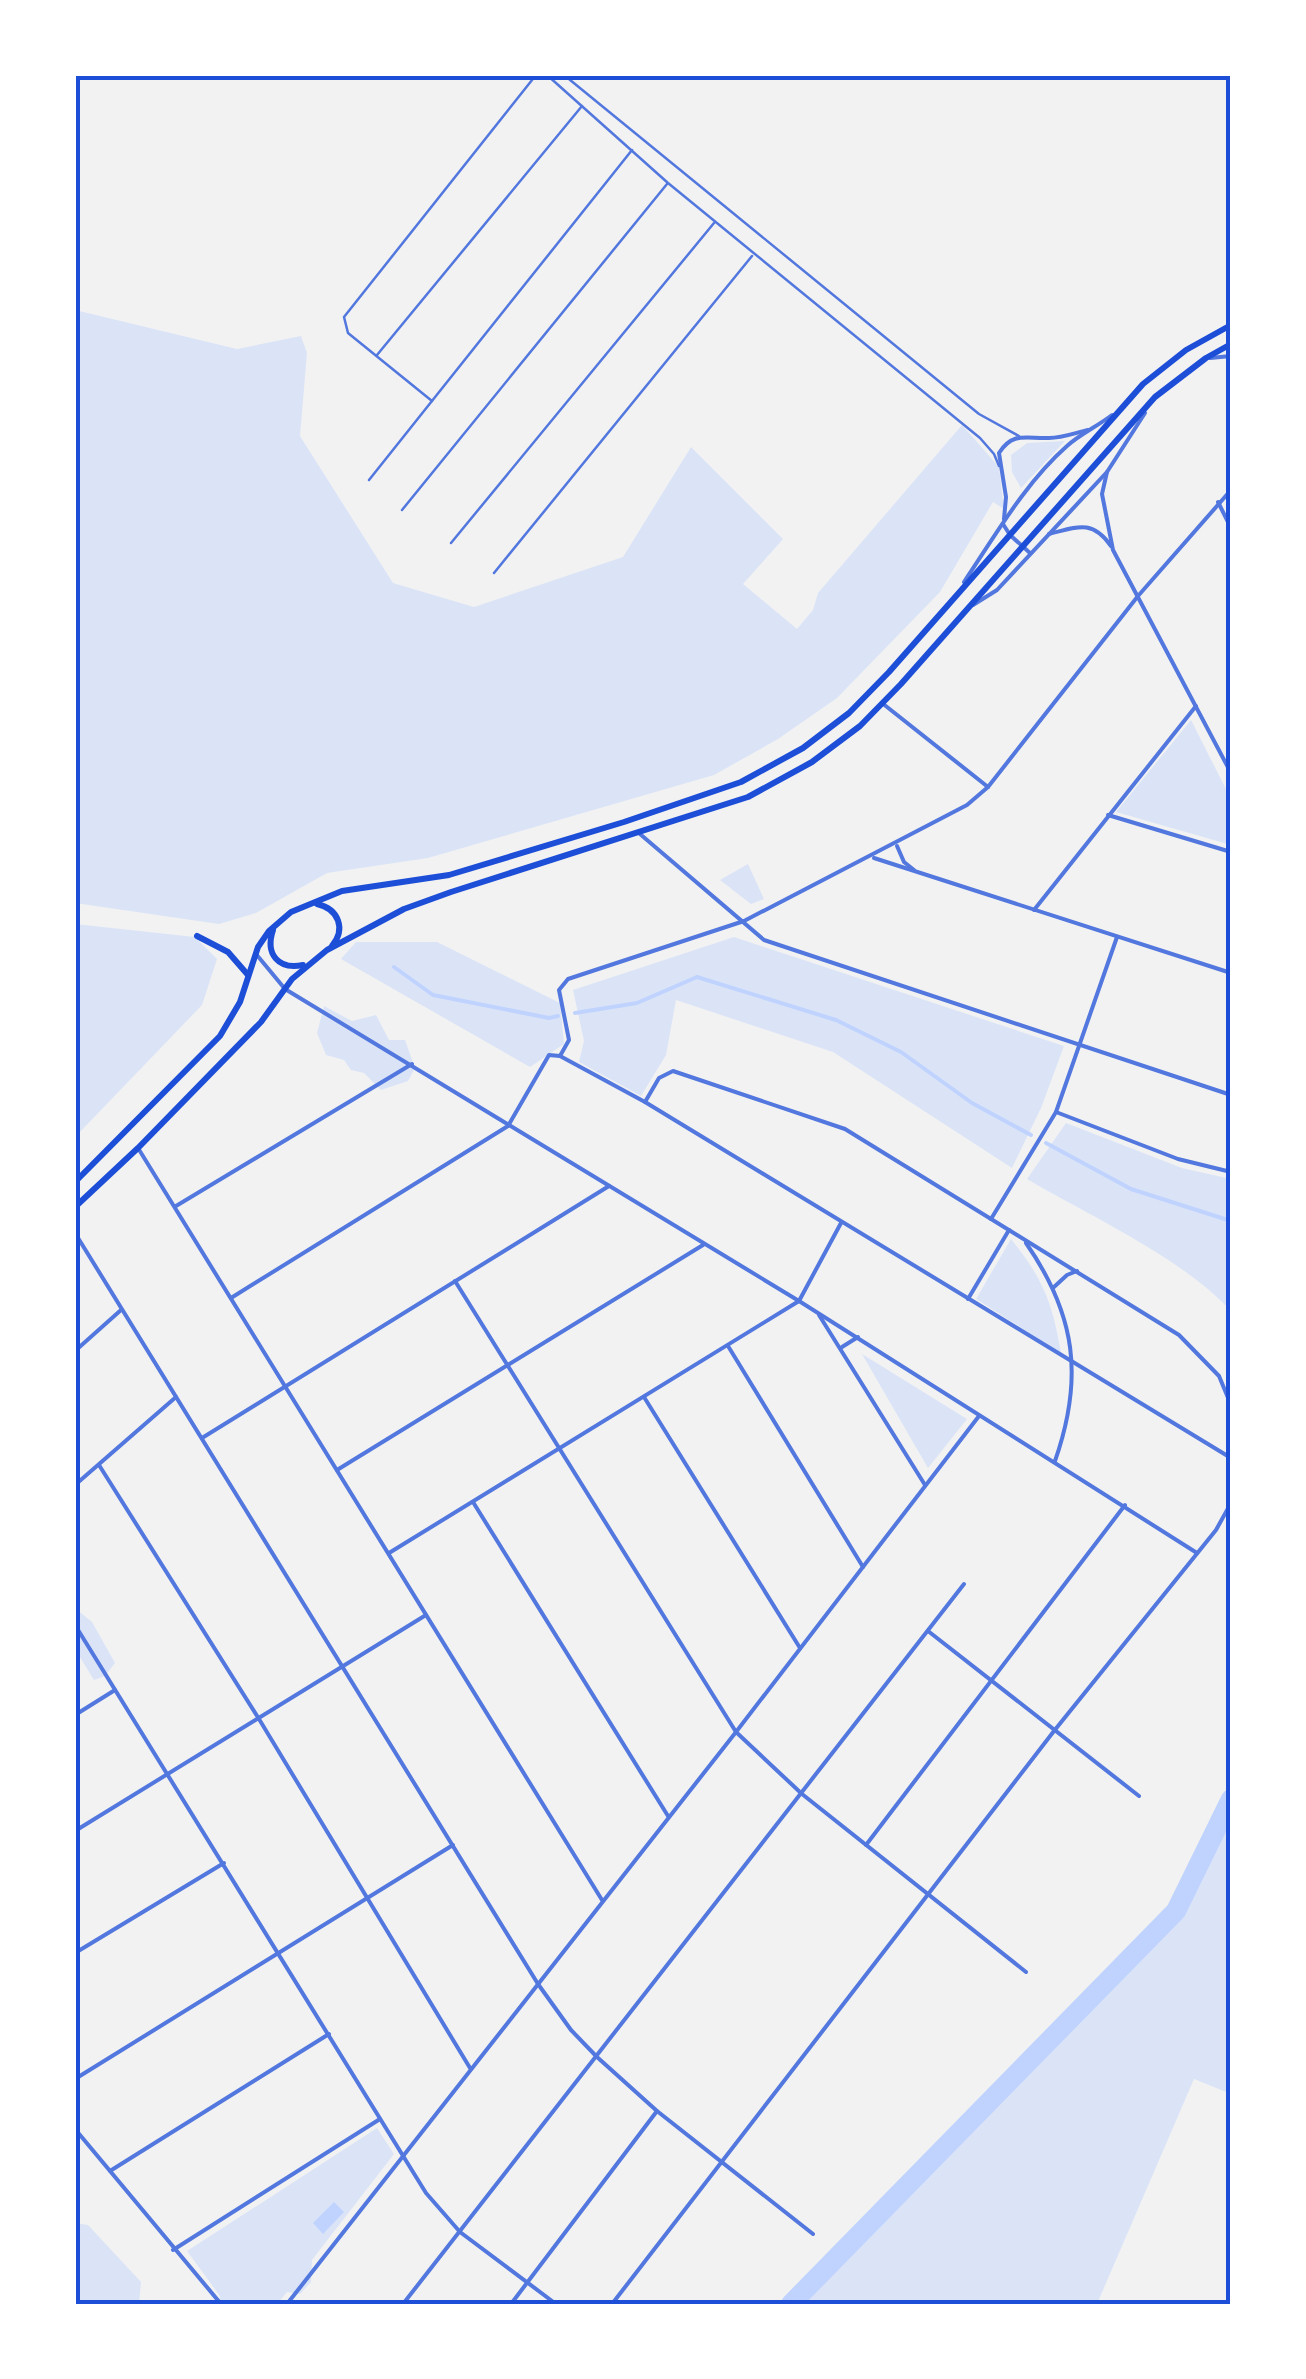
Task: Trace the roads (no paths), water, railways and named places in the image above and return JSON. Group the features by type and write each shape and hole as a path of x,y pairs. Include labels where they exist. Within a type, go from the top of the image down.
{"main road":[{"path":"75,1182 220,1036 234,1014 256,954 276,924 292,912 364,886 449,875 624,822 741,782 803,748 849,713 1143,384 1186,350 1231,325"},
{"path":"75,1207 261,1022 308,964 327,950 420,904 748,796 812,762 860,726 882,703 1155,397 1231,344"},
{"path":"311,904 328,908 340,921 340,934 327,950"},
{"path":"276,924 270,939 272,955 291,967 308,964"},
{"path":"197,936 228,952 248,975"}],"street":[{"path":"1206,358 1231,356"},
{"path":"968,608 998,590 1107,472 1155,397"},
{"path":"1032,554 1010,536 1003,524 1006,497 999,452 1010,439 1019,436 1050,438 1098,430"},
{"path":"952,600 1003,524 1069,444 1098,430"},
{"path":"1110,446 1118,454"},
{"path":"1107,472 1102,494 1113,550"},
{"path":"560,1056 569,1040 559,990 568,979 744,921 967,805 988,787 1138,596 1231,490"},
{"path":"1218,502 1231,528"},
{"path":"1049,534 1076,528 1102,533 1231,773"},
{"path":"882,703 988,787"},
{"path":"1034,910 1196,706"},
{"path":"1108,815 1231,852"},
{"path":"638,832 764,940 1231,1095"},
{"path":"897,844 904,862 917,874"},
{"path":"871,857 1231,973"},
{"path":"991,1218 1056,1112 1117,937"},
{"path":"256,954 285,989 800,1301 1196,1552"},
{"path":"231,1298 508,1126 550,1055 560,1056 645,1102 1231,1458"},
{"path":"175,1207 412,1064"},
{"path":"645,1102 665,1072 673,1071 845,1129 1179,1336 1219,1376 1231,1405"},
{"path":"1056,1112 1178,1159 1231,1172"},
{"path":"138,1148 602,1900"},
{"path":"202,1438 609,1186"},
{"path":"389,1553 800,1301 842,1223"},
{"path":"967,1301 1009,1230"},
{"path":"75,1232 538,1984 571,2030 658,2111 813,2234"},
{"path":"1024,1239 1054,1287 1069,1331 1072,1399 1055,1462"},
{"path":"337,1470 704,1245"},
{"path":"1054,1287 1076,1271"},
{"path":"455,1280 736,1732 802,1794 1026,1972"},
{"path":"75,1351 121,1310"},
{"path":"818,1313 925,1484"},
{"path":"842,1347 858,1337"},
{"path":"728,1346 863,1566"},
{"path":"75,1485 176,1397"},
{"path":"644,1397 800,1648"},
{"path":"287,2304 736,1732 978,1416"},
{"path":"99,1465 470,2068"},
{"path":"474,1502 668,1816"},
{"path":"612,2304 720,2160 1216,1530 1231,1502"},
{"path":"866,1845 1126,1505"},
{"path":"403,2304 964,1584"},
{"path":"75,1831 426,1615"},
{"path":"75,1625 426,2193 460,2232 556,2304"},
{"path":"928,1631 1139,1796"},
{"path":"75,1715 115,1690"},
{"path":"75,2080 453,1845"},
{"path":"75,1953 224,1863"},
{"path":"110,2171 329,2034"},
{"path":"511,2304 658,2111"},
{"path":"174,2250 380,2119"},
{"path":"75,2129 220,2304"}],"lane":[{"path":"432,402 348,333 344,324 346,314 536,75"},
{"path":"546,75 668,183 967,428 994,454 1000,468"},
{"path":"564,75 979,414 1019,436"},
{"path":"376,356 582,105"},
{"path":"370,480 632,150"},
{"path":"402,510 668,183"},
{"path":"452,543 715,222"},
{"path":"494,573 754,254"}],"water":[{"path":"334,2202 344,2212 323,2234 313,2223"}],"waterway":[{"path":"394,967 433,995 549,1018 558,1016"},
{"path":"575,1013 637,1003 697,977 836,1020 901,1052 972,1103 1031,1135"},
{"path":"1046,1143 1131,1189 1231,1221"},
{"path":"791,2304 1176,1911 1231,1799"}]}
